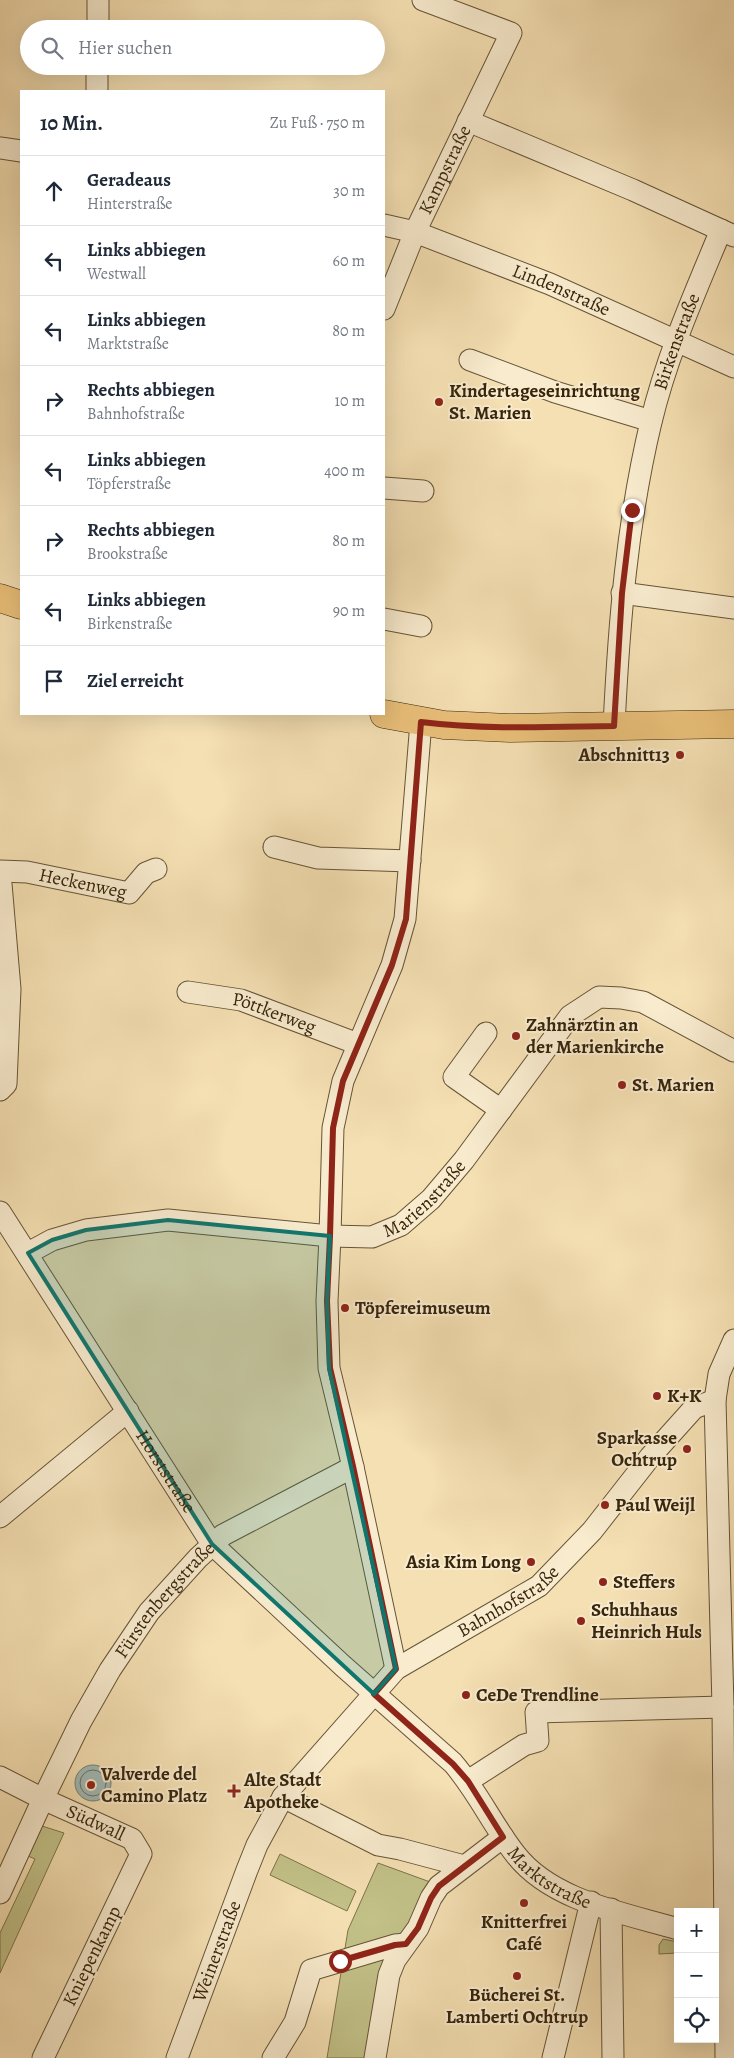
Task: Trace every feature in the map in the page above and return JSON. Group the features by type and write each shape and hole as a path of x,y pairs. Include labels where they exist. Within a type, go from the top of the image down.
{"main road":[{"path":"0,598 20,605"},
{"path":"385,714 421,722 468,727 734,724"}],"street":[{"path":"98,0 98,20"},
{"path":"424,0 465,7"},
{"name":"Kampstraße","path":"385,307 415,232 510,33 465,7"},
{"path":"97,75 97,90"},
{"name":"Birkenstraße","path":"468,121 727,233 674,342 651,421 632,510 622,593 614,726"},
{"path":"0,148 20,151"},
{"name":"Lindenstraße","path":"385,226 415,232 550,284 674,342 734,367"},
{"path":"470,360 555,392 651,421"},
{"path":"385,488 423,491"},
{"path":"622,593 734,608"},
{"path":"385,619 421,626"},
{"path":"396,1669 330,1368 327,1301 333,1128 343,1081 392,965 406,919 421,722"},
{"path":"274,847 318,858 410,861"},
{"name":"Heckenweg","path":"0,872 27,872 129,893 146,873 156,869"},
{"path":"0,872 10,989 6,1084 0,1090"},
{"name":"Pöttkerweg","path":"188,992 241,1000 358,1044"},
{"name":"Marienstraße","path":"28,1253 52,1240 86,1230 168,1220 330,1236 372,1237 401,1226 431,1199 464,1160 570,1016 600,997 643,1002 734,1051"},
{"path":"486,1033 454,1077 501,1110"},
{"name":"Horststraße","path":"0,1212 28,1253 212,1544 374,1694"},
{"path":"726,2058 726,1502 715,1400 719,1374 734,1340"},
{"name":"Bahnhofstraße","path":"257,1845 283,1797 396,1669 539,1586 592,1532 650,1457 694,1408 715,1400"},
{"path":"0,1517 128,1411"},
{"name":"Fürstenbergstraße","path":"0,1893 81,1721 110,1670 149,1612 212,1544 223,1535 353,1466"},
{"name":"Marktstraße","path":"374,1694 453,1764 468,1781 503,1837 530,1870 564,1892 601,1906 674,1928"},
{"path":"468,1781 524,1745 538,1741 536,1712 727,1713"},
{"name":"Südwall","path":"0,1777 43,1799 132,1838 141,1854"},
{"path":"283,1797 369,1842 464,1866"},
{"path":"375,2058 389,1975 395,1960 418,1928 431,1898 439,1886 503,1837"},
{"name":"Weinerstraße","path":"177,2058 257,1845"},
{"name":"Kniepenkamp","path":"43,2058 141,1854"},
{"path":"553,2058 601,1906"},
{"path":"601,1906 613,2058"},
{"path":"273,2058 294,2022 310,1970 395,1945 406,1944"}],"highlighted area":[{"path":"168,1220 330,1236 327,1301 329,1368 396,1669 374,1694 212,1544 28,1253 52,1240 86,1230"}],"shaded area":[{"path":"42,1826 64,1833 0,1973 0,1933 35,1859 28,1856"},
{"path":"280,1854 356,1891 347,1911 270,1875"},
{"path":"378,1863 433,1883 368,2058 327,2058 348,1930"},
{"path":"663,1939 674,1941 674,1953 659,1954 659,1945"}],"water":[{"path":"93,1765 100,1766 106,1770 110,1776 110,1790 106,1796 100,1800 93,1801 86,1800 80,1796 76,1790 75,1783 76,1776 80,1770 86,1766"}],"place":[{"name":"Kindertageseinrichtung St. Marien","path":"439,402"},
{"name":"Abschnitt13","path":"680,755"},
{"name":"Zahnärztin an der Marienkirche","path":"516,1036"},
{"name":"St. Marien","path":"622,1085"},
{"name":"Töpfereimuseum","path":"345,1308"},
{"name":"K+K","path":"657,1396"},
{"name":"Sparkasse Ochtrup","path":"687,1449"},
{"name":"Paul Weijl","path":"605,1505"},
{"name":"Asia Kim Long","path":"531,1562"},
{"name":"Steffers","path":"603,1582"},
{"name":"Schuhhaus Heinrich Huls","path":"581,1621"},
{"name":"CeDe Trendline","path":"466,1695"},
{"name":"Valverde del Camino Platz","path":"91,1785"},
{"name":"Alte Stadt Apotheke","path":"234,1791"},
{"name":"Knitterfrei Café","path":"524,1903"},
{"name":"Bücherei St. Lamberti Ochtrup","path":"517,1976"}],"route":[{"path":"340,1961 395,1945 406,1944 418,1928 431,1898 439,1886 503,1837 468,1781 453,1764 374,1694 396,1669 330,1368 327,1301 333,1128 343,1081 392,965 406,919 421,722 468,727 510,728 614,726 622,593 632,510"}]}
